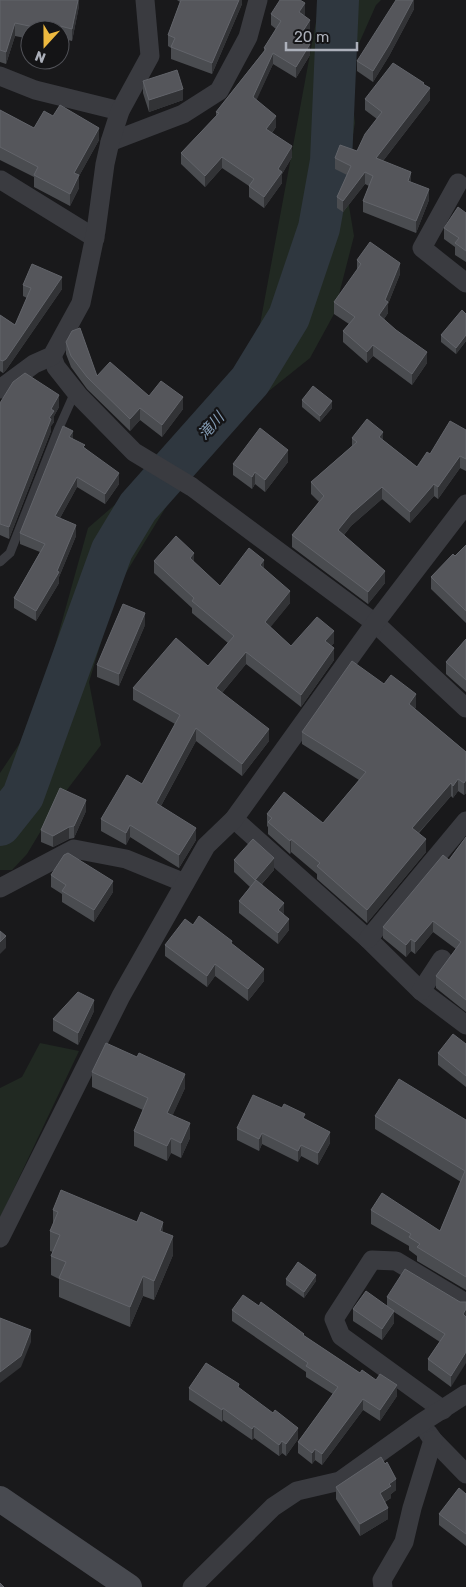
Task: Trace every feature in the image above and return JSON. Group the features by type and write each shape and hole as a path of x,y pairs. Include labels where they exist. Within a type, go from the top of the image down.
{"street":[{"path":"1,387 34,364 52,356 81,303 95,238 105,164 110,142 120,111 150,56 146,0"},
{"path":"110,142 183,114 219,91 248,37 258,0"},
{"path":"0,76 36,90 120,111"},
{"path":"0,181 95,238"},
{"path":"458,183 422,248 466,283"},
{"path":"52,356 56,367 75,391 134,452 192,487 375,623 466,708"},
{"path":"0,1238 120,996 206,846 234,819 375,623 466,504"},
{"path":"234,819 368,939 421,991 466,1025"},
{"path":"368,939 466,821"},
{"path":"0,888 74,849 126,859 185,883"},
{"path":"421,991 442,959"},
{"path":"443,1410 341,1336 334,1319 372,1260 396,1261 466,1303"},
{"path":"192,1587 273,1507 297,1491 340,1481 421,1423 466,1394"},
{"path":"421,1423 433,1440 466,1474"},
{"path":"383,1587 382,1580 404,1542 412,1508 433,1440"},
{"path":"0,1499 129,1587"}],"lane":[{"path":"0,562 10,553 58,428 75,391"}],"shaded area":[{"path":"320,0 381,0 376,5 349,66 355,123 345,182 354,236 334,314 310,358 244,411"},
{"path":"169,502 118,586 89,682 101,745 60,799 27,854 12,870 0,870 0,773 20,743 50,664 88,528 117,503"},
{"path":"40,1043 79,1051 0,1218 0,1088 22,1077"}],"building":[{"path":"0,0 78,0 72,29 70,28 70,20 20,20 20,24 15,23 6,52 0,50"},
{"path":"181,0 239,0 212,63 171,47 175,38 168,35"},
{"path":"280,0 300,0 305,3 299,12 310,20 299,37 310,44 296,67 273,53 253,97 276,116 266,129 292,146 278,169 282,172 264,197 249,186 254,179 222,157 205,176 181,153 219,113 216,112 266,49 264,48 281,21 271,14"},
{"path":"396,0 413,0 373,71 357,61"},
{"path":"393,63 430,88 376,158 411,172 408,181 429,189 416,221 363,201 373,176 365,172 343,201 337,197 351,166 335,158 340,145 357,151 365,134 382,112 365,99"},
{"path":"177,70 183,89 149,100 143,81"},
{"path":"60,105 99,128 74,173 79,175 70,194 34,175 38,167 0,147 0,110 34,128 44,111 53,116"},
{"path":"458,207 466,213 466,251 455,243 459,238 444,228"},
{"path":"370,242 400,263 385,300 388,302 379,315 396,330 427,352 412,374 373,345 367,352 343,331 355,317 334,302 361,264 357,260"},
{"path":"32,264 62,277 3,361 0,360 0,315 15,325 31,288 23,285"},
{"path":"462,310 466,314 466,335 456,348 441,335"},
{"path":"80,328 97,376 110,362 149,396 161,381 183,397 162,425 140,408 130,419 87,377 71,356 66,342 72,331"},
{"path":"25,373 59,395 51,409 54,411 49,418 51,419 9,527 0,524 0,403 13,382"},
{"path":"313,386 332,401 320,416 302,400"},
{"path":"367,419 383,432 379,437 417,467 427,452 430,454 450,421 466,430 466,459 460,456 438,487 434,484 410,512 382,487 351,514 338,530 385,571 368,592 292,535 324,496 311,482 357,442 352,438"},
{"path":"63,426 73,431 69,437 85,445 83,447 119,473 105,494 77,477 55,516 76,525 57,571 59,572 36,611 14,598 45,544 20,533"},
{"path":"260,428 288,450 265,480 255,472 252,477 233,464"},
{"path":"176,536 194,553 190,558 220,586 249,548 264,560 260,565 290,591 265,622 291,646 317,617 334,631 325,641 334,648 301,695 246,652 216,688 269,729 242,764 196,728 156,803 196,828 179,855 130,825 126,833 101,819 127,775 142,784 180,715 133,688 176,638 208,666 234,636 192,601 194,598 154,561"},
{"path":"466,545 466,611 431,577 453,554 455,556"},
{"path":"123,604 145,613 119,674 97,665"},
{"path":"466,639 466,680 446,662"},
{"path":"352,661 384,684 391,675 416,694 409,704 466,752 466,780 464,783 458,779 453,786 451,783 412,828 426,839 367,910 317,866 320,863 268,822 272,818 267,814 284,792 323,823 366,772 302,732"},
{"path":"60,788 86,800 74,826 53,836 41,830"},
{"path":"466,837 466,1000 436,976 461,942 433,921 415,942 411,939 406,945 383,927 443,855 449,860"},
{"path":"253,839 274,858 255,880 234,860"},
{"path":"68,853 113,881 94,910 62,891 66,885 51,875 64,855"},
{"path":"256,880 284,903 278,910 289,919 278,933 239,901"},
{"path":"199,916 264,969 248,989 215,964 207,976 165,945 185,919 193,925"},
{"path":"0,931 6,936 0,942"},
{"path":"78,992 94,1000 78,1033 53,1019"},
{"path":"453,1034 466,1044 466,1076 438,1053"},
{"path":"106,1043 137,1057 139,1053 185,1074 167,1113 190,1123 181,1143 171,1138 167,1146 134,1131 148,1098 92,1072"},
{"path":"399,1079 466,1120 466,1277 417,1247 420,1244 409,1237 411,1234 371,1210 382,1193 440,1231 465,1171 375,1116"},
{"path":"253,1095 282,1108 284,1104 305,1114 303,1118 330,1132 318,1153 301,1145 298,1151 262,1133 259,1139 237,1128"},
{"path":"61,1190 137,1222 141,1212 163,1222 160,1231 173,1236 154,1281 143,1276 130,1307 59,1278 66,1262 51,1256 60,1235 50,1231 58,1212 53,1210"},
{"path":"298,1262 316,1275 304,1292 286,1279"},
{"path":"405,1269 460,1302 466,1302 466,1309 463,1314 466,1317 466,1352 451,1376 428,1359 445,1334 387,1297"},
{"path":"366,1291 394,1311 382,1329 353,1309"},
{"path":"243,1295 259,1306 261,1302 303,1335 360,1373 362,1370 376,1380 380,1374 397,1385 380,1410 363,1399 322,1454 315,1449 312,1453 298,1442 338,1387 306,1366 308,1363 232,1310"},
{"path":"0,1318 31,1330 21,1356 0,1372"},
{"path":"206,1363 239,1384 238,1387 273,1413 275,1410 298,1428 286,1444 282,1441 279,1445 254,1426 252,1429 223,1408 222,1410 189,1388"},
{"path":"381,1457 385,1464 387,1462 396,1479 389,1484 391,1486 380,1493 388,1508 360,1524 336,1487"},
{"path":"459,1488 466,1494 466,1534 439,1514"}],"waterway":[{"name":"滝川","path":"0,825 23,796 112,550 138,507 250,381 289,317 319,228 331,161 338,0"}]}
